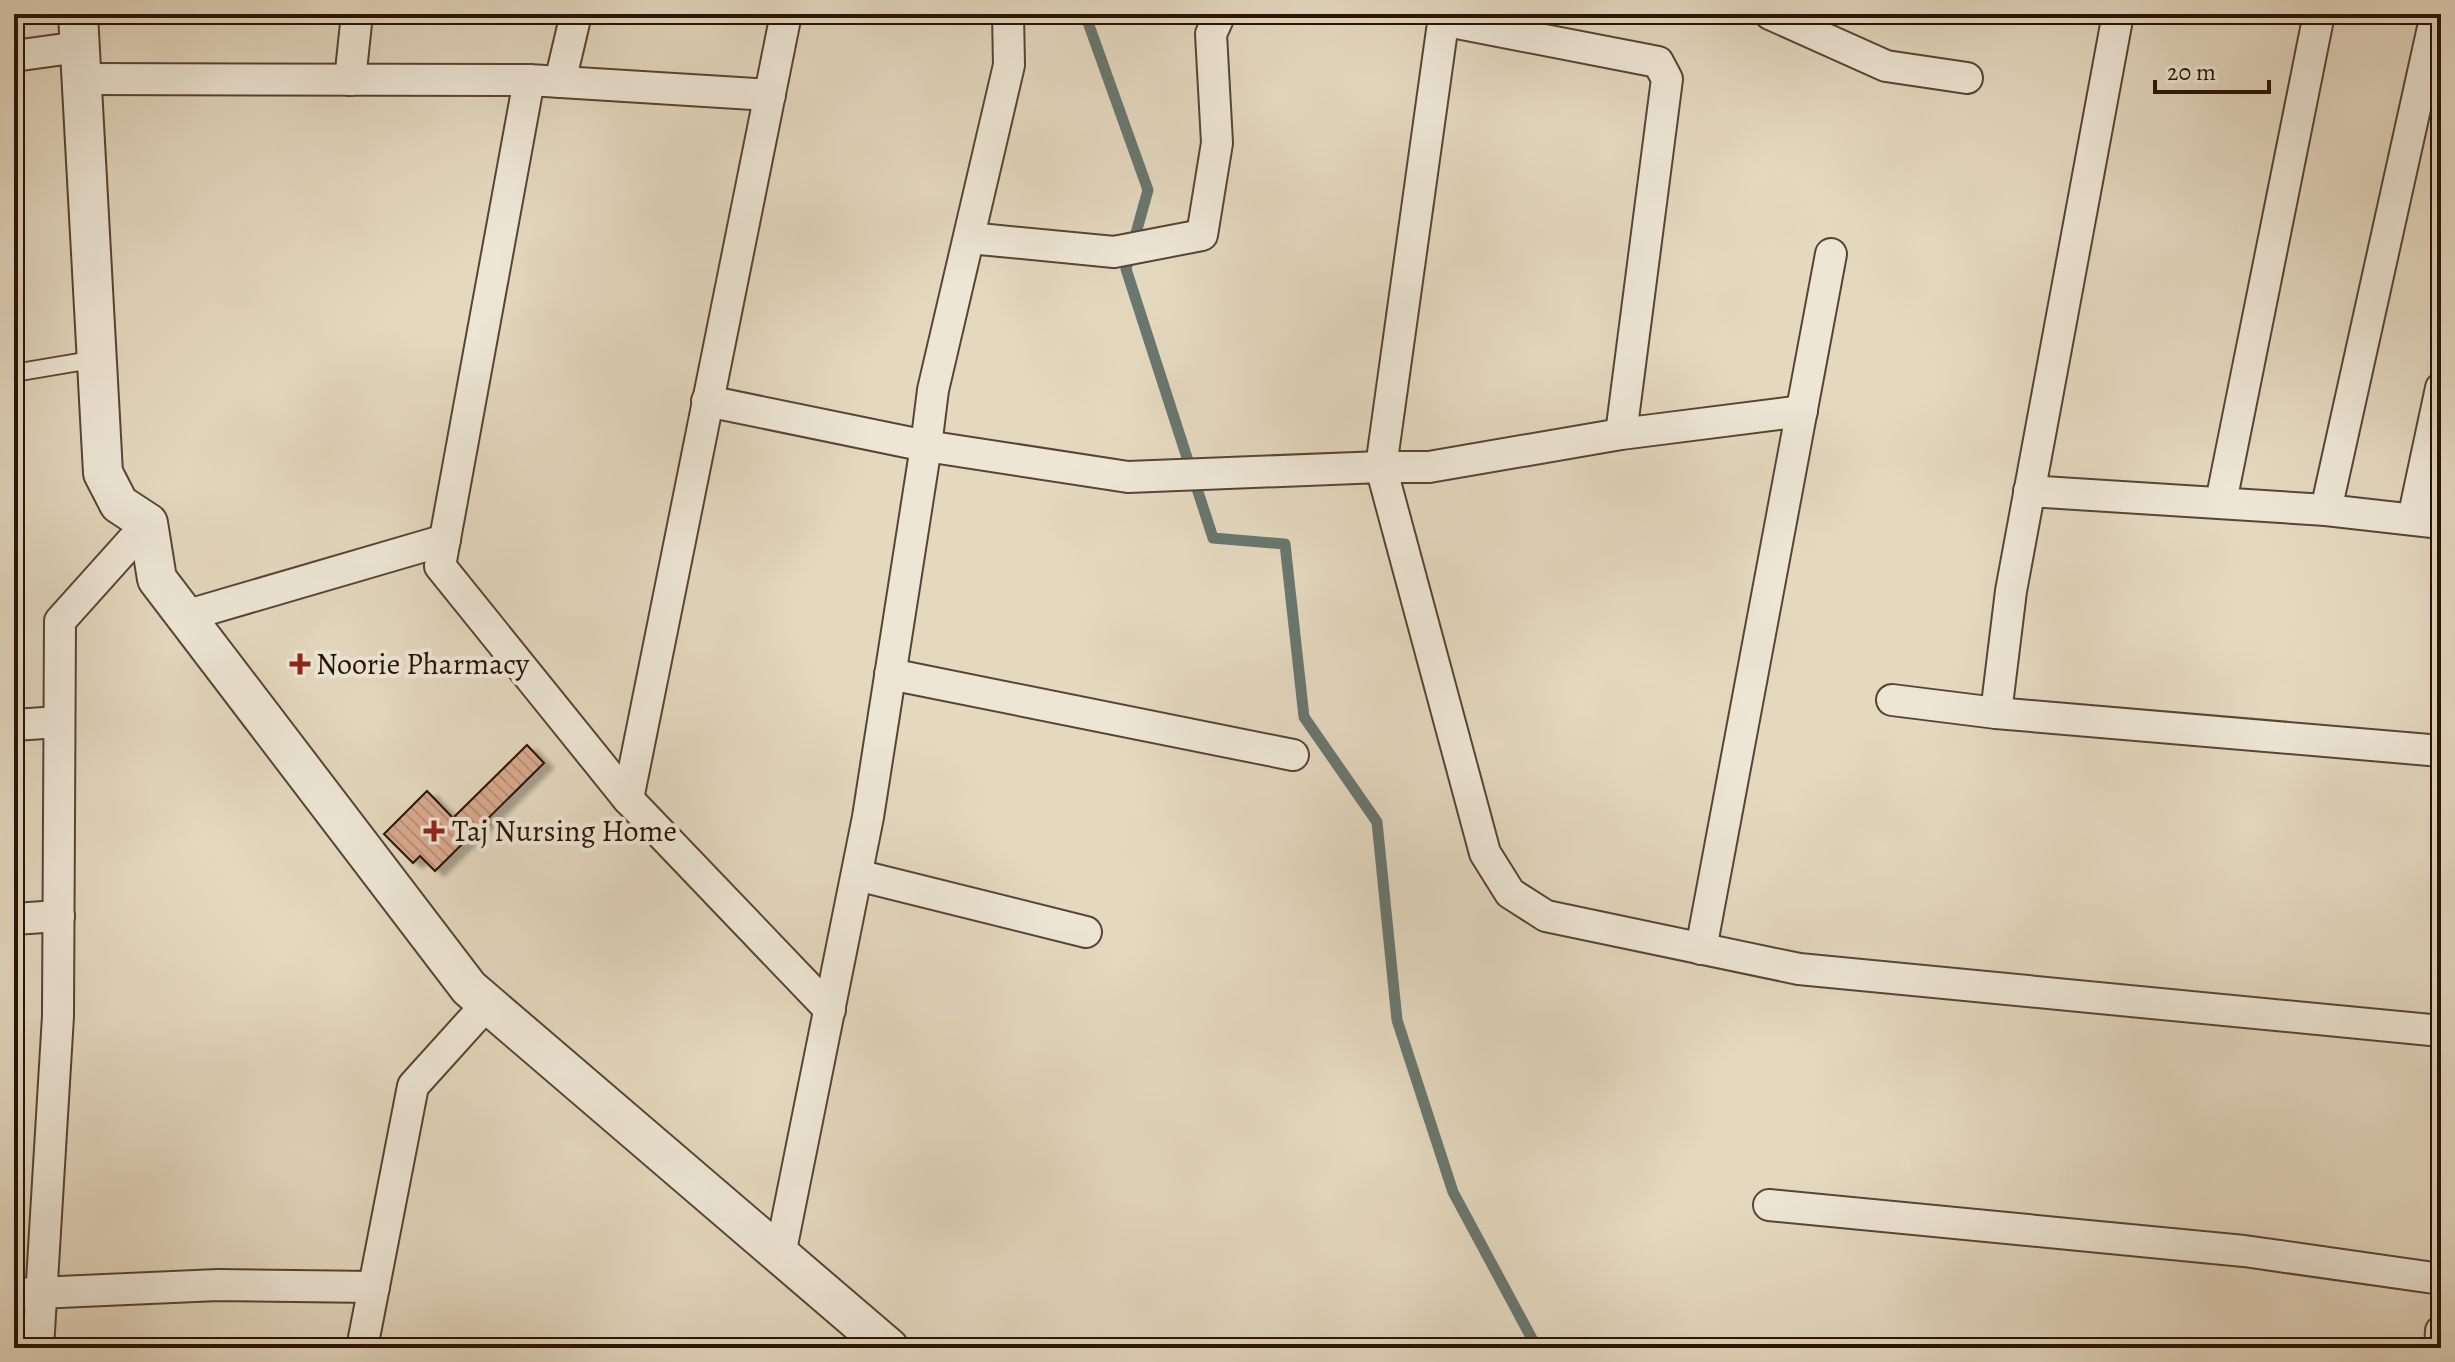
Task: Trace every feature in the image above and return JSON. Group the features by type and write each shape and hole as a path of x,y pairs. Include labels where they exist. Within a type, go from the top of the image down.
{"street":[{"path":"350,80 357,14"},
{"path":"560,82 576,14"},
{"path":"628,799 786,14"},
{"path":"780,1255 868,817 933,390 1009,65 1008,14"},
{"path":"969,238 1114,252 1202,235 1217,143 1211,34 1220,14"},
{"path":"1770,14 1886,66 1967,78"},
{"path":"1996,713 2011,591 2118,14"},
{"path":"2221,502 2319,14"},
{"path":"2326,510 2436,14"},
{"path":"1621,434 1667,79 1658,62 1452,22 1442,30 1381,467 1485,853 1510,893 1546,916 1814,970 2441,1031"},
{"path":"79,47 103,473 119,504 148,523 157,579 469,988 889,1348"},
{"path":"14,56 79,47 350,80 529,80 770,95"},
{"path":"529,80 440,566 628,799 830,1010"},
{"path":"1701,949 1831,254"},
{"path":"2029,491 2221,502 2427,521 2441,388"},
{"path":"707,401 926,446 1128,477 1429,467 1621,434 1802,411"},
{"path":"38,1348 28,1294 58,1016 60,621 148,523"},
{"path":"185,616 445,540"},
{"path":"890,674 1293,755"},
{"path":"1892,700 1996,713 2441,751"},
{"path":"14,725 59,722"},
{"path":"857,875 1086,932"},
{"path":"14,919 59,916"},
{"path":"362,1348 413,1086 487,1004"},
{"path":"1769,1205 2244,1251 2441,1279"},
{"path":"28,1294 218,1285 374,1287"},
{"path":"2440,1348 2441,1331"}],"lane":[{"path":"14,373 97,359"}],"building":[{"path":"527,745 544,763 435,871 420,856 413,863 384,834 427,791 453,818"}],"waterway":[{"path":"1085,14 1148,190 1126,269 1213,538 1285,544 1304,717 1377,822 1397,1020 1453,1192 1537,1348"}],"place":[{"name":"Noorie Pharmacy","path":"300,664"},
{"name":"Taj Nursing Home","path":"434,831"}]}
